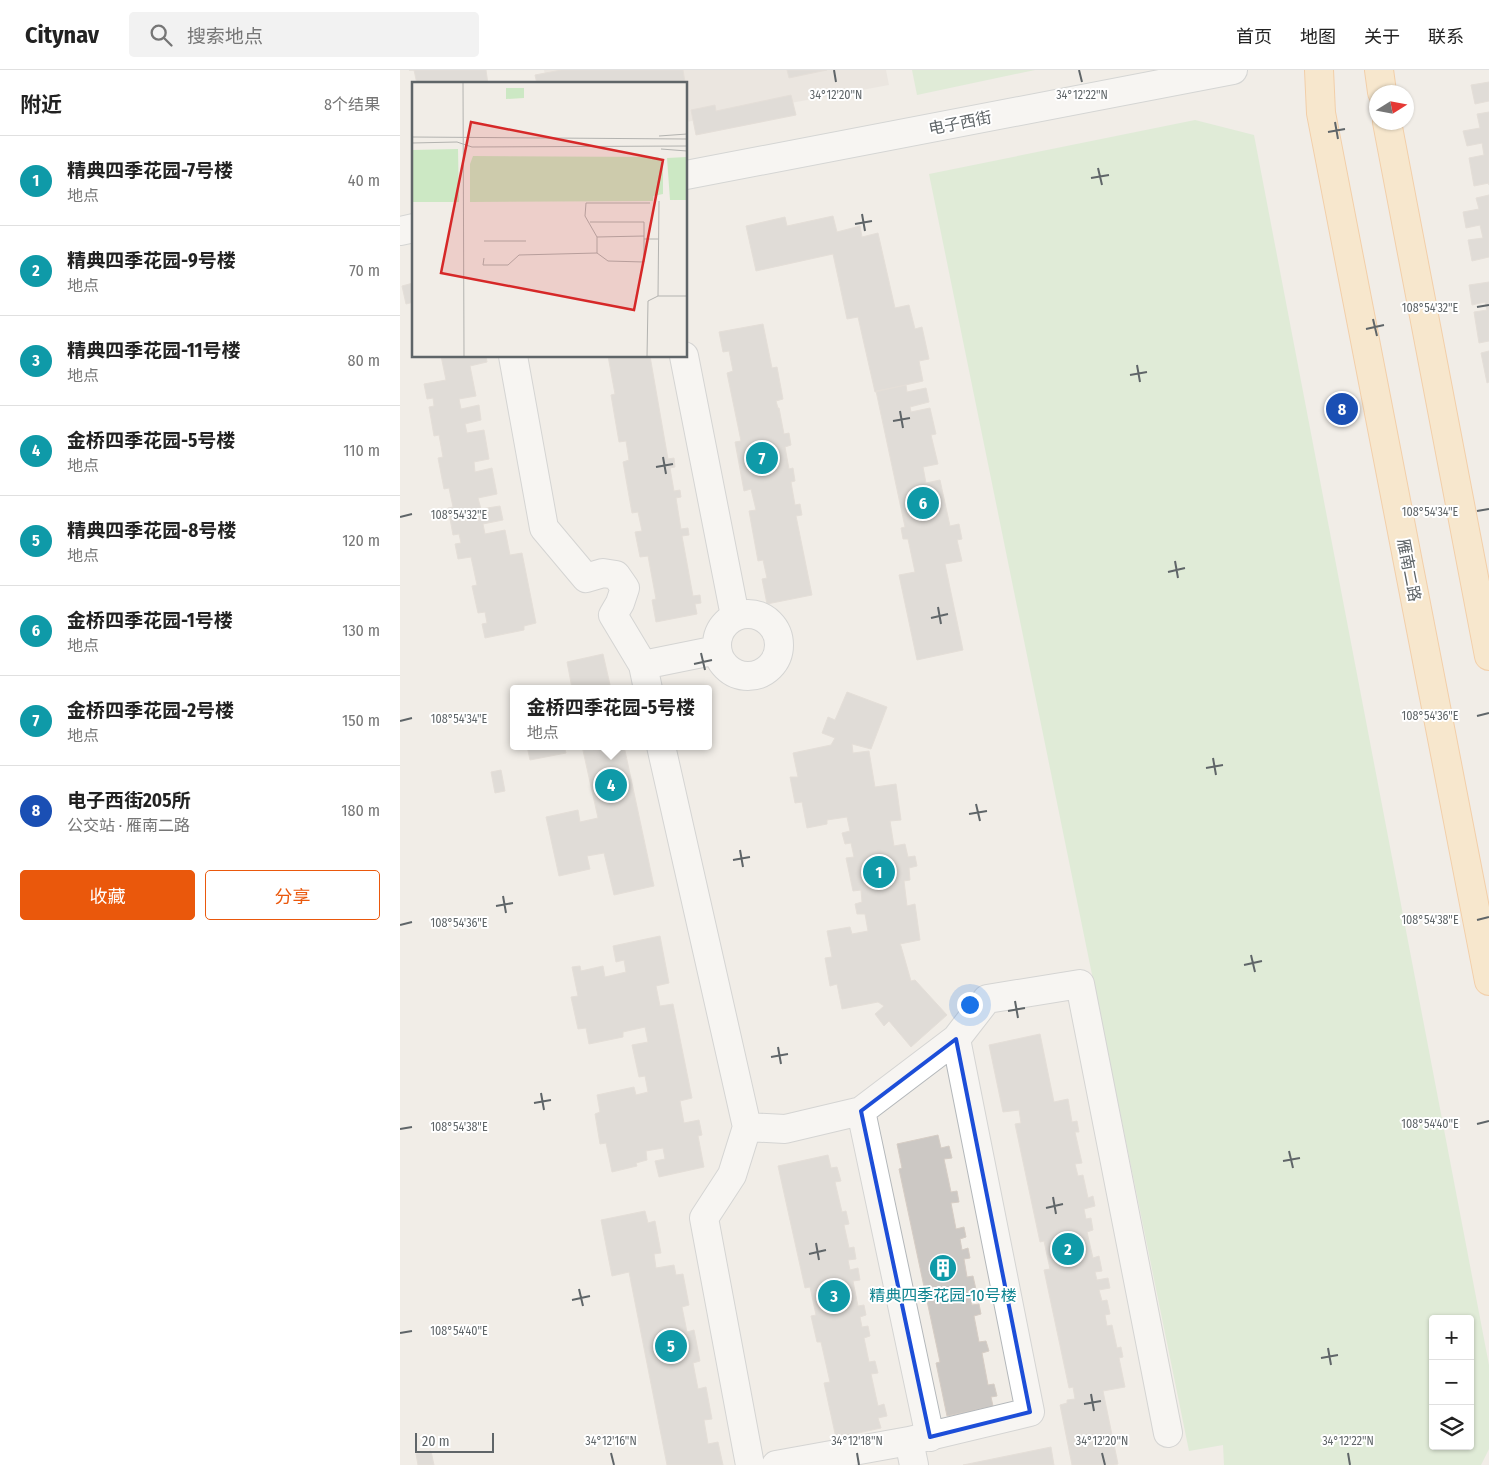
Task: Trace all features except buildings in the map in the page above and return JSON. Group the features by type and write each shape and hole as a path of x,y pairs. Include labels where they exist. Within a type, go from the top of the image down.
{"main road":[{"name":"雁南二路","path":"1318,70 1321,113 1489,980"},
{"path":"1379,70 1381,85"},
{"path":"1388,130 1489,656"}],"street":[{"name":"电子西街","path":"688,176 1233,70"},
{"path":"513,358 544,528 586,578 603,573 616,575 624,588 620,603 613,615 646,677 717,650"},
{"path":"684,358 735,616"},
{"path":"750,614 766,620 774,628 779,643 777,656 772,665 754,676 742,676 732,672 721,660 717,650 717,638 722,628 735,616 750,614"},
{"path":"662,750 746,1127 732,1175 704,1218 750,1465"},
{"path":"746,1127 785,1128 862,1111 956,1039 987,999 1080,984 1168,1433"},
{"path":"776,1465 918,1448 1030,1412 956,1039"},
{"path":"862,1111 918,1448"}],"highlighted area":[{"path":"956,1039 1030,1412 930,1437 861,1111"}],"shaded area":[{"path":"544,70 886,70 889,85 688,122 688,82 547,82"}],"green space":[{"path":"912,70 1035,70 917,95"},
{"path":"1195,120 1254,135 1489,1365 1489,1449 1481,1465 1224,1465 1223,1445 1189,1451 929,174"}],"place":[{"name":"电子西街205所","path":"1342,409"},
{"name":"金桥四季花园-2号楼","path":"762,458"},
{"name":"金桥四季花园-1号楼","path":"923,503"},
{"name":"金桥四季花园-5号楼","path":"611,785"},
{"name":"精典四季花园-7号楼","path":"879,872"},
{"name":"精典四季花园-9号楼","path":"1068,1249"},
{"name":"精典四季花园-10号楼","path":"943,1268"},
{"name":"精典四季花园-11号楼","path":"834,1296"},
{"name":"精典四季花园-8号楼","path":"671,1346"}]}
